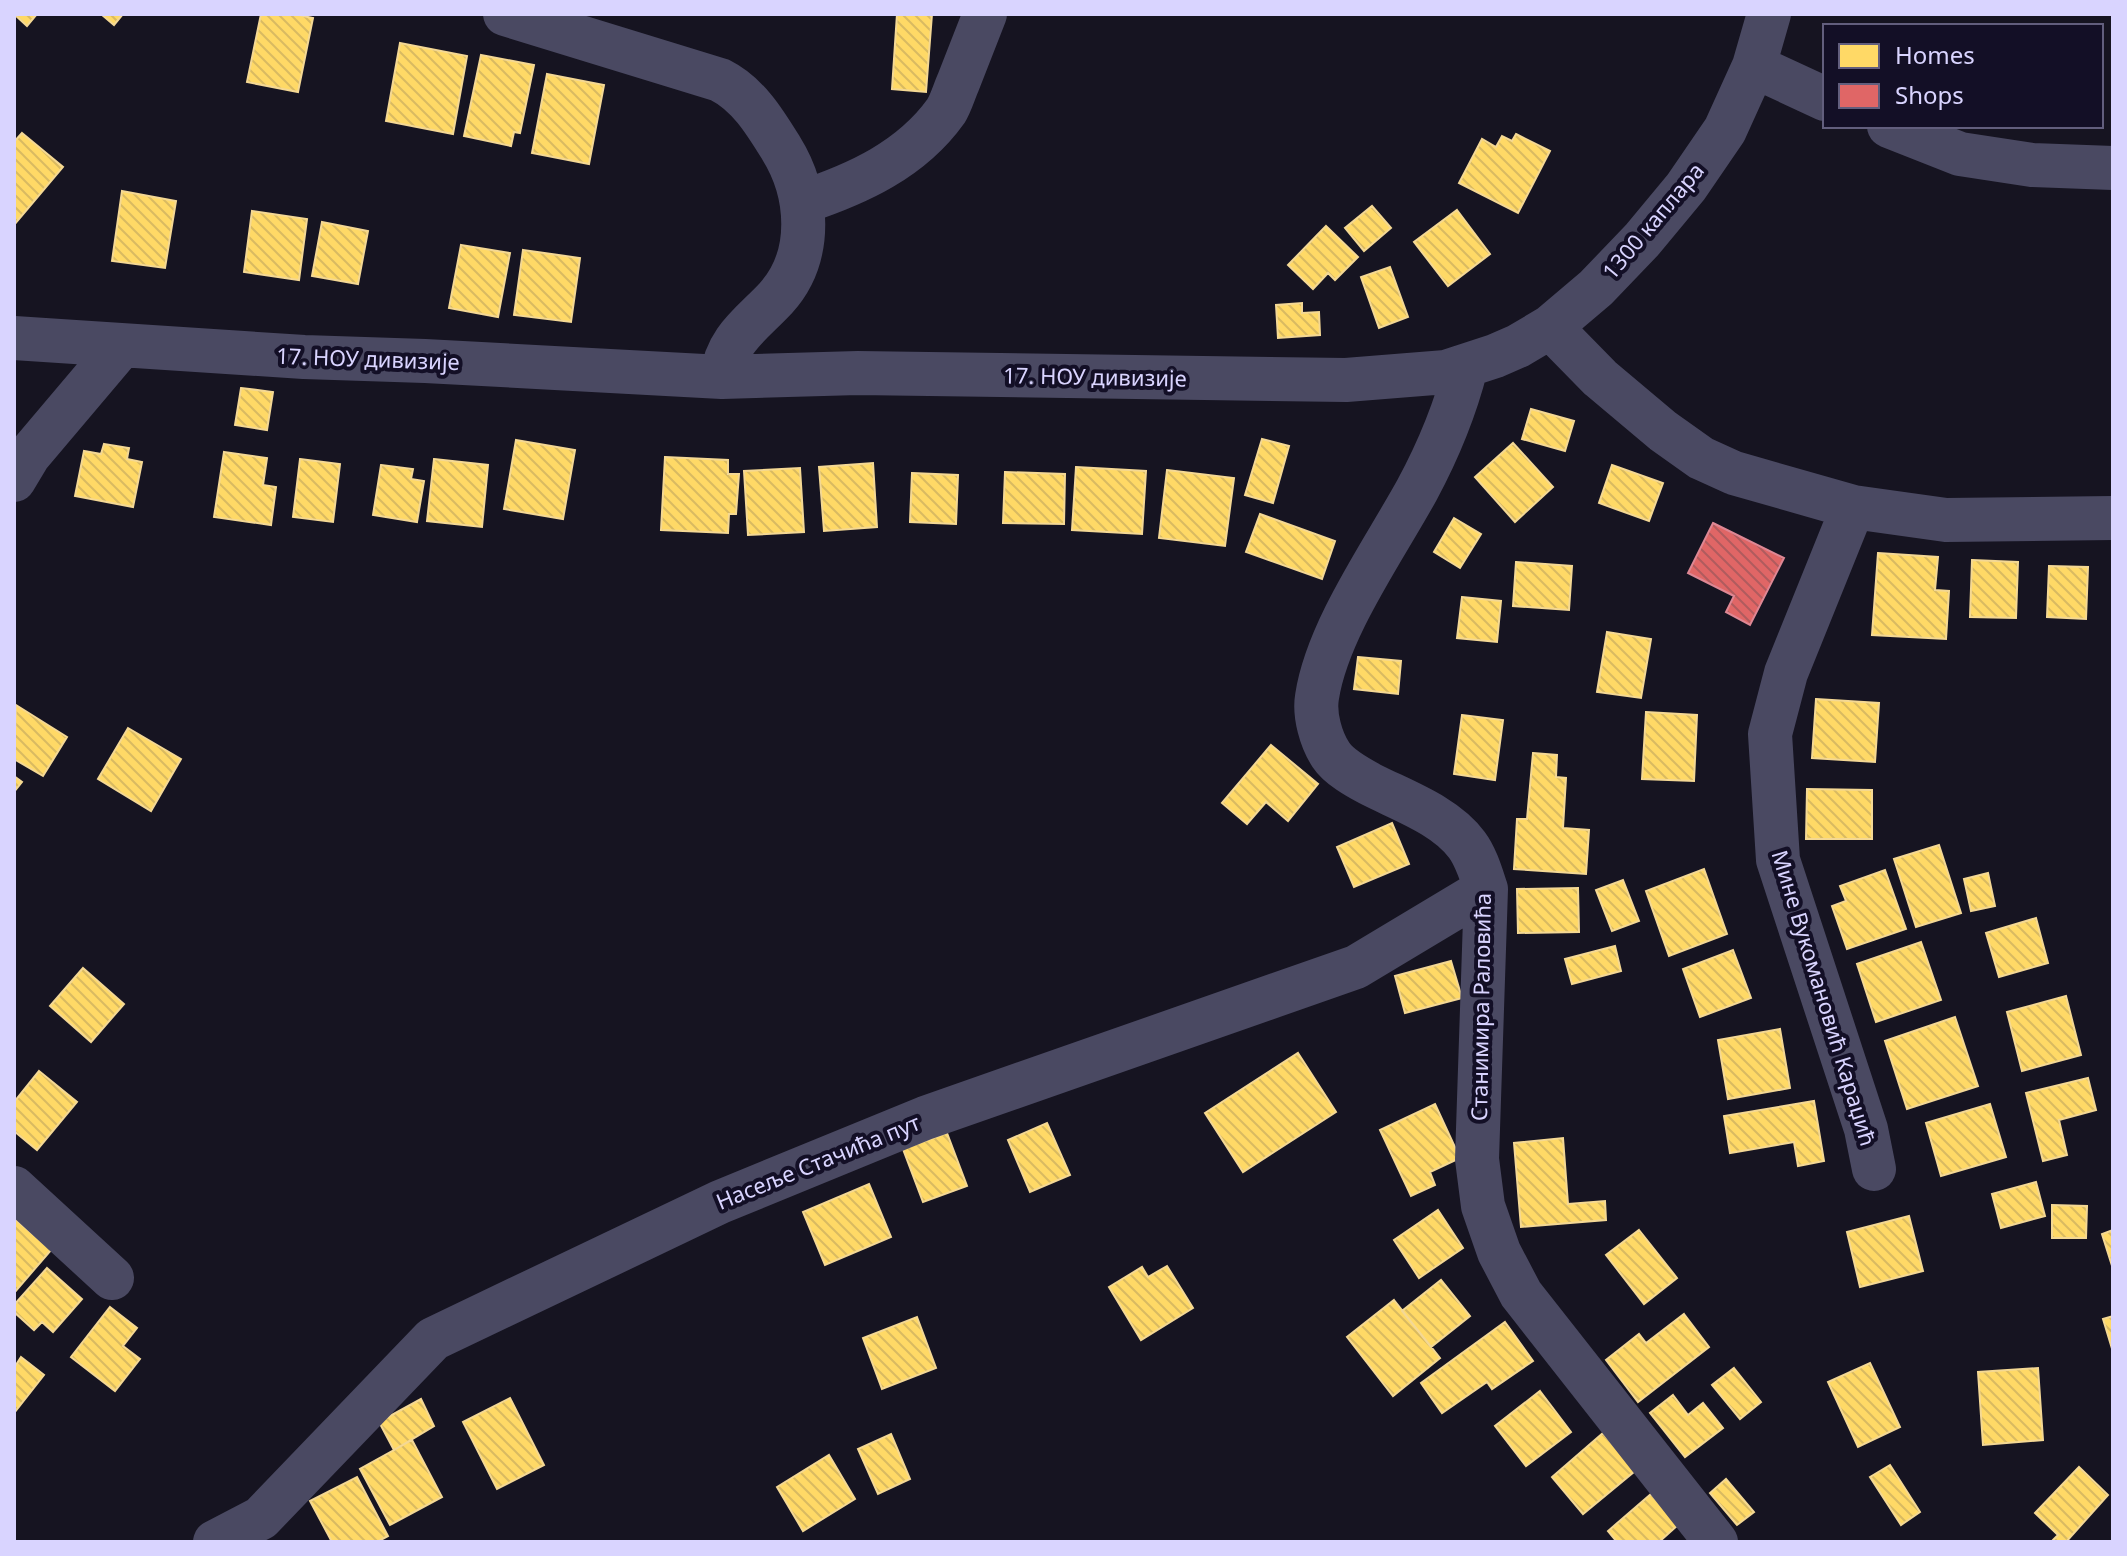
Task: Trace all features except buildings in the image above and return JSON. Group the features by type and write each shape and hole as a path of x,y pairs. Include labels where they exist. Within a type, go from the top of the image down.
{"street":[{"path":"505,14 729,84 754,109 777,142 796,178 803,202 803,231 796,264 777,296 733,342 724,360 722,377"},
{"path":"803,202 851,186 876,173 925,134 947,110 985,14"},
{"name":"1300 каплара","path":"1466,367 1518,346 1550,327 1619,265 1686,187 1725,130 1754,66 1769,14"},
{"path":"1754,66 1823,98"},
{"path":"1894,128 1960,154 2032,165 2113,168"},
{"path":"1550,327 1600,378 1701,458 1734,473 1853,507 1946,520 2113,518"},
{"name":"17. НОУ дивизије","path":"14,338 304,357 722,377 858,373 1346,380 1418,375 1466,367"},
{"path":"14,480 29,455 122,345"},
{"name":"Станимира Раловића","path":"1466,367 1436,453 1366,579 1327,658 1316,700 1319,729 1331,756 1355,776 1437,819 1466,843 1486,889 1477,1159 1483,1206 1499,1252 1521,1294 1716,1542"},
{"name":"Мине Вукомановић Караџић","path":"1853,507 1786,673 1770,734 1778,860 1866,1129 1874,1169"},
{"name":"Насеље Стачића пут","path":"215,1542 261,1518 433,1339 720,1202 925,1118 1356,967 1486,889"},
{"path":"14,1188 112,1278"}]}
